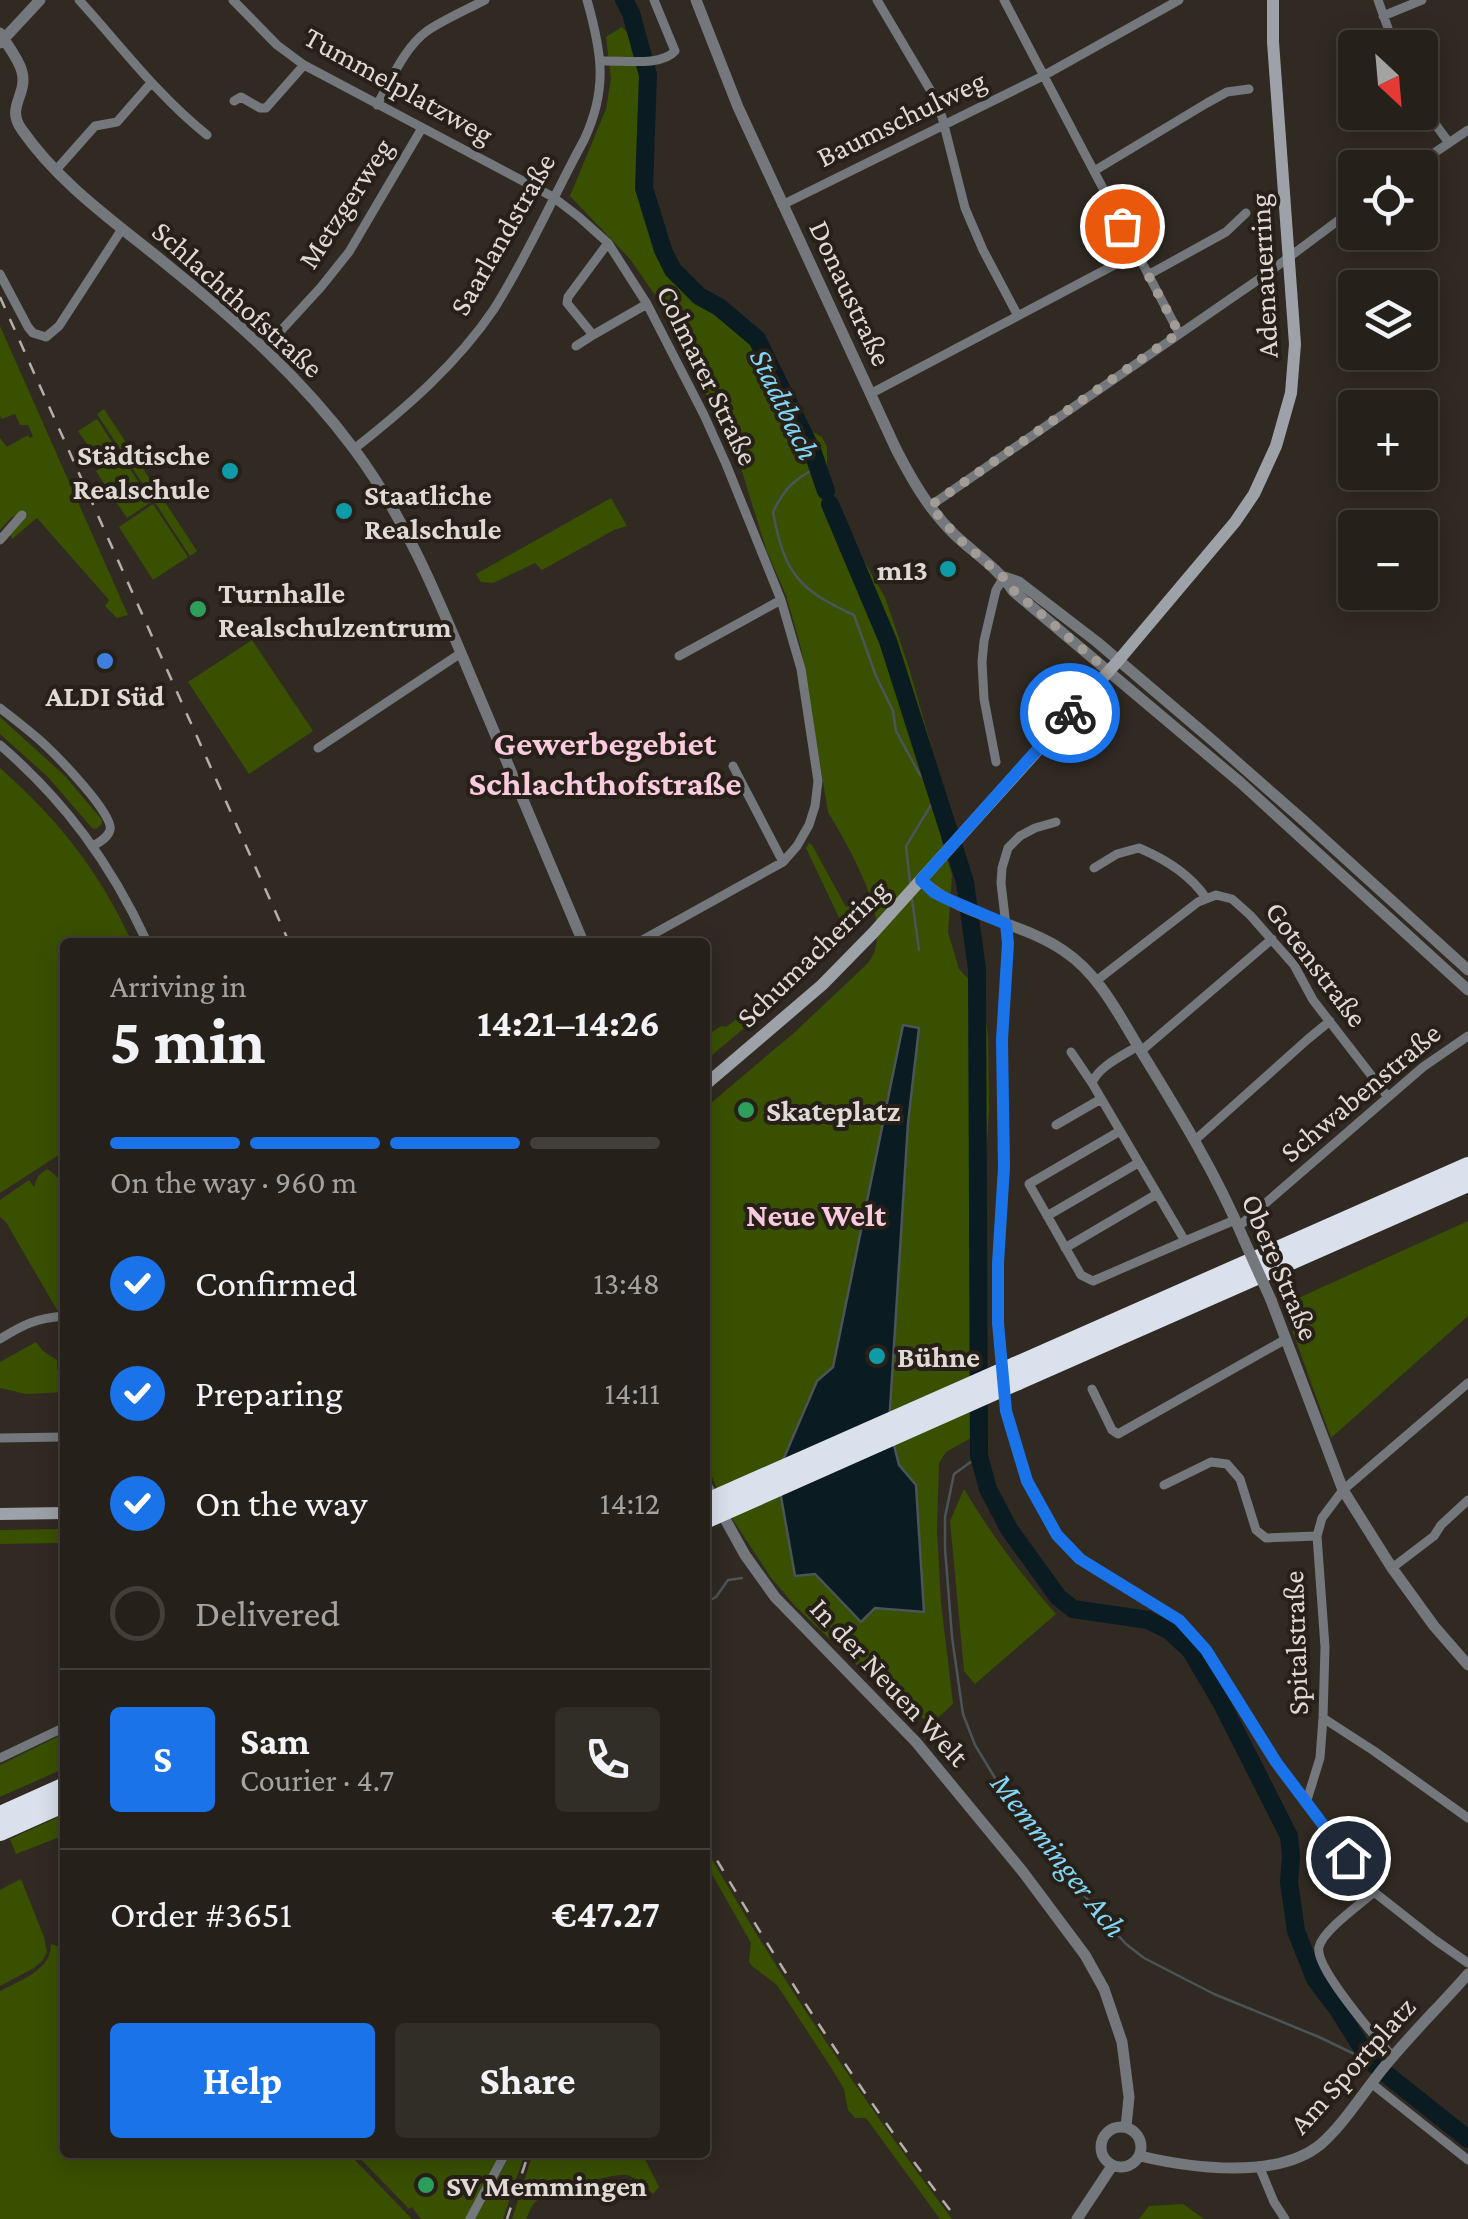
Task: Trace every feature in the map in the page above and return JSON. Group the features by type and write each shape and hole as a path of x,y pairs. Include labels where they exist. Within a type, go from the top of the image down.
{"highway":[{"path":"710,1518 1468,1166"},
{"path":"710,1501 1468,1183"},
{"path":"4,1822 60,1789"},
{"path":"4,1822 60,1805"}],"main road":[{"name":"Adenauerring","path":"1113,666 1235,522 1254,494 1284,418 1293,370 1295,318 1273,0"},
{"name":"Schumacherring","path":"710,1081 822,985 893,912 1113,666"},
{"path":"0,1514 60,1513"}],"street":[{"path":"1,38 40,0"},
{"path":"79,0 151,83 207,135"},
{"name":"Tummelplatzweg","path":"233,0 272,40 304,64 552,198"},
{"path":"377,104 418,40 485,0"},
{"name":"Saarlandstraße","path":"354,450 425,389 478,330 507,285 592,121 600,96 602,61 587,0"},
{"path":"602,61 669,58 674,52 654,0"},
{"name":"Donaustraße","path":"696,0 782,205 910,477 930,506 1013,590 1284,803 1468,970"},
{"path":"877,0 935,98 964,208 1018,316"},
{"path":"1004,0 1179,333"},
{"name":"Baumschulweg","path":"782,205 1043,76 1179,0"},
{"path":"1378,0 1388,30"},
{"path":"1383,16 1422,0"},
{"name":"Schlachthofstraße","path":"1,38 23,74 14,112 24,134 82,197 265,348 301,385 380,488 431,582 582,938"},
{"path":"234,100 241,97 266,108 304,64"},
{"path":"56,170 95,126 117,122 151,83"},
{"path":"1094,171 1206,103 1227,92 1249,89"},
{"name":"Metzgerweg","path":"265,348 350,252 422,128"},
{"path":"1438,129 1448,144"},
{"path":"1438,151 1468,130"},
{"name":"Colmarer Straße","path":"552,198 608,243 647,304 726,464 781,600 801,669 818,781 809,825 783,862"},
{"path":"1148,275 1226,232 1246,212"},
{"path":"930,506 1338,221"},
{"path":"0,274 33,333 46,337 59,326 122,230"},
{"path":"593,335 567,303 608,243"},
{"path":"870,394 1137,254"},
{"path":"576,346 647,304"},
{"path":"0,540 22,515"},
{"path":"996,762 984,699 982,662 996,590 1004,578"},
{"path":"679,656 781,600"},
{"path":"318,748 461,653"},
{"name":"Donaustraße","path":"1113,666 1468,990"},
{"path":"0,708 44,744 110,820 111,830 93,846"},
{"path":"0,745 50,792 93,846 124,894 145,938"},
{"path":"646,938 783,862 733,766"},
{"path":"1056,822 1020,836 1008,848 1001,883 1008,943 998,1323 1006,1411 1027,1481 1057,1535 1080,1559 1179,1620 1206,1650 1276,1762 1374,1892 1468,1963"},
{"path":"1094,868 1117,854 1138,848 1175,867 1197,884 1206,898 1096,981"},
{"name":"Obere Straße","path":"918,884 1063,950 1096,981 1194,1141 1237,1223 1286,1338 1343,1490 1392,1568 1468,1665"},
{"name":"Gotenstraße","path":"1206,898 1216,895 1232,899 1272,939 1294,966 1313,1000 1388,1097"},
{"path":"1092,1083 1096,1074 1139,1048 1272,939"},
{"path":"1194,1141 1330,1022"},
{"name":"Schwabenstraße","path":"1065,1248 1082,1274 1093,1281 1184,1241 1237,1223 1437,1057 1468,1036"},
{"path":"1071,1052 1184,1241"},
{"path":"1056,1124 1101,1099"},
{"path":"1120,1131 1029,1184 1065,1248 1157,1194"},
{"path":"1047,1216 1138,1162"},
{"path":"0,1339 24,1324 60,1316"},
{"path":"1092,1390 1112,1430 1118,1434 1286,1338"},
{"name":"Spitalstraße","path":"1306,1800 1320,1758 1323,1718 1325,1647 1317,1536 1322,1518 1343,1490 1468,1383"},
{"path":"0,1438 60,1437"},
{"path":"1164,1485 1211,1462 1227,1464 1240,1479 1256,1530 1266,1538 1317,1536"},
{"name":"In der Neuen Welt","path":"710,1493 775,1597 916,1742 1024,1872 1085,1955 1104,1989 1122,2042 1129,2097 1126,2128"},
{"path":"1392,1568 1434,1536 1468,1500"},
{"path":"1323,1718 1468,1818"},
{"path":"0,1758 60,1729"},
{"path":"1374,1892 1326,1934 1319,1946 1319,1958 1390,2060"},
{"name":"Am Sportplatz","path":"1140,2156 1208,2167 1260,2166 1296,2159 1318,2147 1468,1974"},
{"path":"1374,2079 1468,2160"},
{"path":"1114,2128 1126,2128 1142,2142 1140,2156 1131,2166 1112,2166 1103,2156 1101,2143 1114,2128"},
{"path":"470,2219 503,2158"},
{"path":"1077,2219 1112,2166"},
{"path":"1260,2166 1285,2219"}],"green space":[{"path":"622,27 636,42 641,61 644,95 639,179 659,247 679,281 739,314 758,331 771,352 801,426 822,437 827,447 834,508 855,551 885,597 945,795 948,816 941,838 952,875 948,932 959,969 984,1002 988,1038 989,1110 976,1314 987,1429 946,1452 939,1463 941,1603 953,1704 931,1724 880,1687 796,1607 772,1579 723,1505 710,1471 710,1104 867,964 875,949 877,930 874,909 858,866 828,812 801,648 736,452 657,298 630,259 570,196 606,109 611,79 606,37"},
{"path":"0,326 128,615 117,618 105,606 109,600 37,518 12,539 10,535 27,515 24,511 0,530 0,438 7,447 33,436 28,425 20,425 15,414 2,419 0,416"},
{"path":"104,409 197,551 190,556 97,414"},
{"path":"97,419 119,453 101,464 78,431"},
{"path":"121,454 151,502 127,518 96,471"},
{"path":"611,498 627,526 542,570 535,563 493,583 481,582 476,574"},
{"path":"153,504 188,557 153,580 119,527"},
{"path":"252,640 313,731 249,774 188,682"},
{"path":"0,717 65,776 102,824 92,828 48,777 0,734"},
{"path":"0,768 76,848 106,892 130,938 60,938 60,1154 0,1193"},
{"path":"809,843 812,845 846,907 858,899 868,916 794,986 710,1057 710,1034 726,1027 772,993 844,928 806,848"},
{"path":"47,1169 60,1181 60,1310 0,1217 0,1200 29,1180 34,1187 38,1176"},
{"path":"1468,1221 1468,1316 1331,1438 1283,1305"},
{"path":"36,1342 57,1360 60,1392 26,1394 0,1388 0,1362"},
{"path":"964,1489 1007,1554 1056,1614 975,1684 964,1671 950,1521"},
{"path":"60,1529 60,1543 0,1544 0,1530"},
{"path":"60,1735 60,1770 0,1797 0,1765"},
{"path":"60,1816 60,1837 16,1854 10,1839"},
{"path":"710,1855 823,2037 952,2219 940,2219 866,2118 855,2118 848,2110 844,2089 777,1985 749,1962 751,1943 710,1871"},
{"path":"21,1879 47,1952 34,1968 0,1986 0,1890"},
{"path":"51,1944 60,1947 60,2158 353,2158 412,2219 0,2219 0,1991 40,1968"},
{"name":"SV Memmingen","path":"360,2158 499,2158 467,2219 421,2219 412,2207 409,2209"},
{"path":"508,2158 523,2158 503,2219 474,2219"},
{"path":"531,2158 644,2158 659,2187 653,2194 630,2176 609,2177 545,2196 534,2203 526,2219 512,2219"},
{"path":"1183,2204 1204,2219 1139,2219 1149,2206"}],"water":[{"path":"903,1025 919,1028 908,1123 889,1425 899,1465 916,1485 924,1612 875,1608 861,1622 815,1574 795,1576 777,1474 817,1381 833,1367"}],"waterway":[{"name":"Stadtbach","path":"624,0 648,75 644,188 663,250 673,270 699,296 719,307 757,339 813,453 826,491"},
{"path":"819,466 791,484 773,512 782,550 807,587 854,615 893,711 896,731 920,775 931,782"},
{"name":"Memminger Ach","path":"830,504 888,641 965,882 977,969 979,1456 988,1489 1009,1529 1058,1597 1073,1609 1148,1620 1170,1631 1191,1651 1289,1836 1289,1882 1296,1931 1315,1979 1371,2062 1468,2139"},
{"path":"910,882 906,846 936,797"},
{"path":"912,899 919,950"},
{"name":"Memminger Ach","path":"979,1456 954,1474 945,1517 952,1637 963,1714 975,1745 1009,1801 1104,1920 1144,1958 1214,1994 1371,2062"},
{"path":"710,1600 728,1580 742,1578"}],"railway":[{"path":"0,297 287,938"},
{"path":"710,1848 825,2034 957,2219"},
{"path":"507,2219 527,2158"}],"way so far":[{"path":"1070,713 1108,671 1013,590 930,506 1179,333 1122,226"}],"place":[{"name":"Städtische Realschule","path":"230,471"},
{"name":"Staatliche Realschule","path":"344,511"},
{"name":"m13","path":"948,569"},
{"name":"Turnhalle Realschulzentrum","path":"198,609"},
{"name":"ALDI Süd","path":"105,661"},
{"name":"Skateplatz","path":"746,1110"},
{"name":"Bühne","path":"877,1356"},
{"name":"SV Memmingen","path":"426,2185"}],"district":[{"name":"Gewerbegebiet Schlachthofstraße","path":"605,763"},
{"name":"Neue Welt","path":"816,1215"}],"route":[{"path":"1070,713 921,880 935,893 1006,924 1002,1040 1004,1167 998,1263 998,1323 1006,1411 1027,1481 1057,1535 1080,1559 1179,1620 1193,1635 1276,1762 1348,1858"}]}
